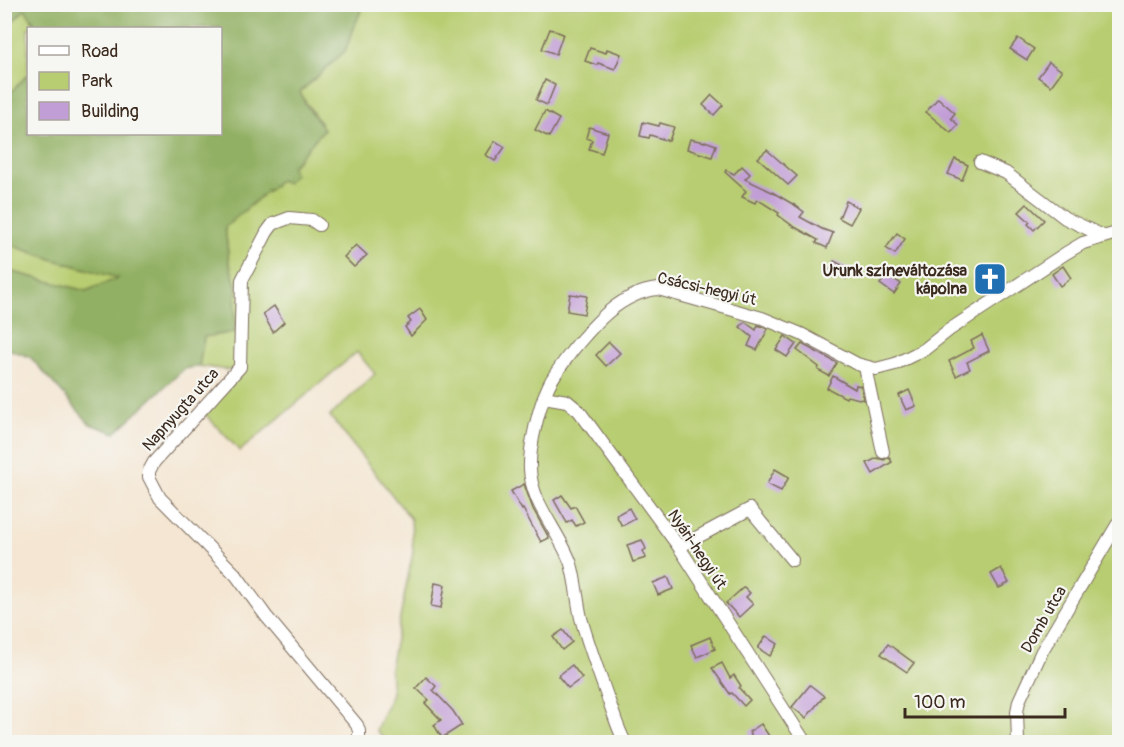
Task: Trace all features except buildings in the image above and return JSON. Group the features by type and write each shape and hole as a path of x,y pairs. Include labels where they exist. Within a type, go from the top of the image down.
{"street":[{"path":"980,162 1006,174 1065,218 1103,236"},
{"name":"Napnyugta utca","path":"319,225 312,220 289,218 273,224 267,232 242,280 240,367 154,462 149,471 149,477 160,498 236,576 266,616 357,725 359,742"},
{"path":"883,452 866,368 885,368 925,349 1060,256 1083,243 1119,232"},
{"name":"Csácsi-hegyi út","path":"625,742 589,646 580,615 572,566 532,485 530,468 535,430 544,397 558,370 591,328 619,304 634,295 651,290 674,293 762,318 801,334 866,368"},
{"name":"Nyári-hegyi út","path":"544,397 567,401 579,411 679,547 805,742"},
{"path":"679,547 750,509 792,560"},
{"name":"Domb utca","path":"1018,742 1019,701 1042,651 1119,520"}],"green space":[{"path":"5,5 363,5 345,51 300,92 306,105 324,129 291,167 295,174 287,183 280,180 225,227 229,262 236,285 235,332 204,337 199,366 184,369 115,433 90,424 30,357 5,348 5,270 86,291 118,278 5,243 5,99 27,75 27,135 222,135 222,27 37,27 25,9 5,29"},
{"path":"363,5 1119,5 1119,742 387,742 376,730 392,693 390,669 413,552 411,519 330,416 375,374 357,352 240,451 204,413 243,372 199,366 204,337 236,285 229,262 225,227 280,180 324,129 299,92 345,51"},
{"path":"25,9 37,27 27,27 27,75 5,99 5,29"},
{"path":"4,243 119,278 86,291 5,270"}],"place":[{"name":"Urunk színeváltozása kápolna","path":"990,279"}]}
